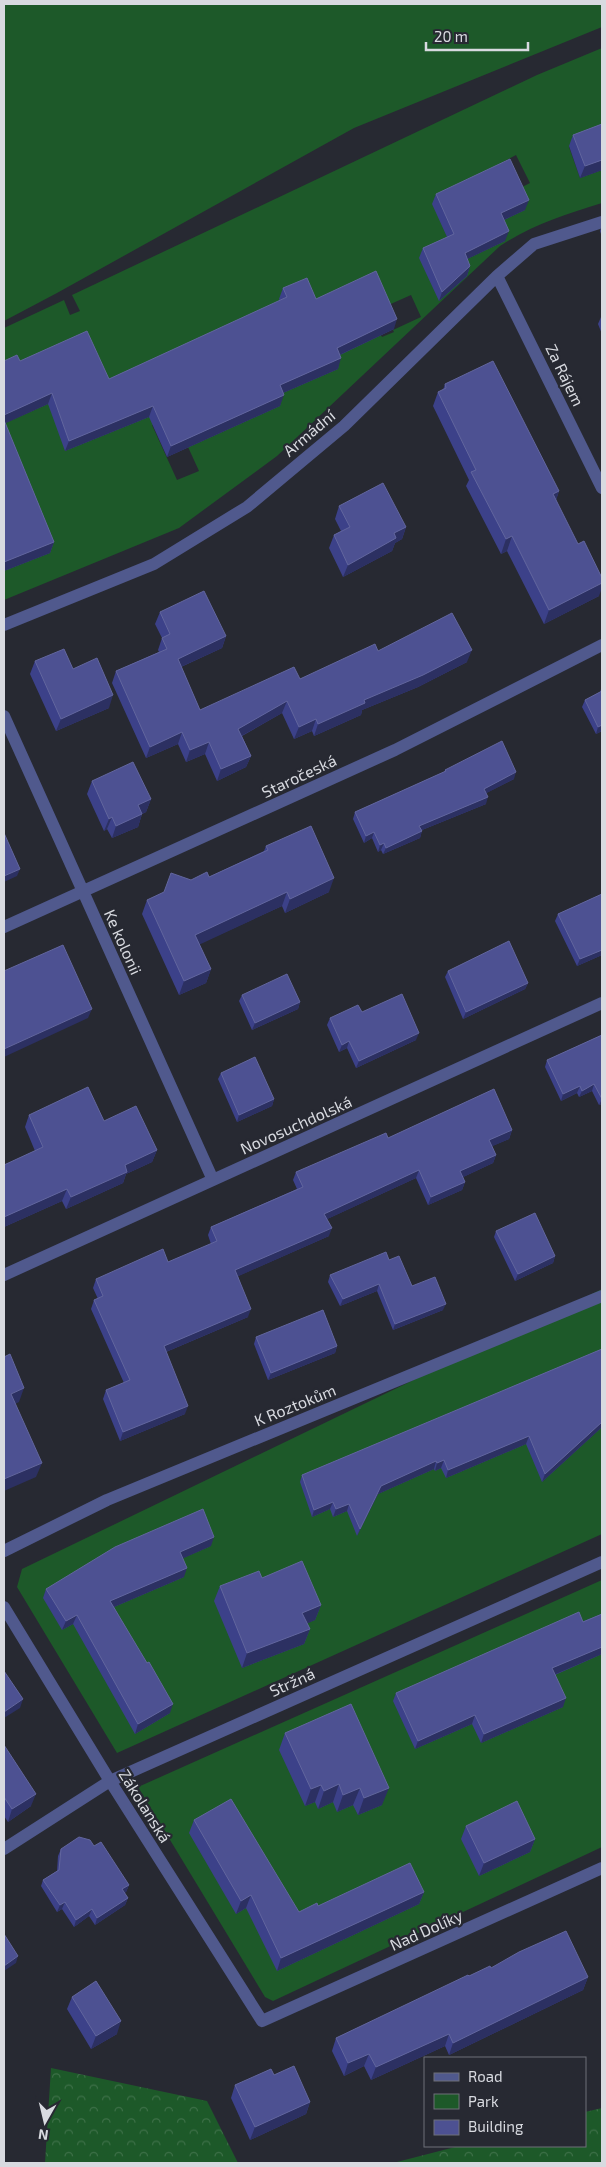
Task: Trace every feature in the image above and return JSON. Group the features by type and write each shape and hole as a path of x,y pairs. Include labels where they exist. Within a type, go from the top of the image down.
{"street":[{"name":"Armádní","path":"4,625 154,564 247,507 344,426 497,276 534,244 602,222"},
{"name":"Za Rájem","path":"497,276 602,488"},
{"name":"Staročeská","path":"4,927 395,750 602,645"},
{"name":"Ke kolonii","path":"4,716 213,1180"},
{"name":"Novosuchdolská","path":"4,1275 602,1003"},
{"name":"K Roztokům","path":"4,1551 107,1500 602,1296"},
{"name":"Stržná","path":"4,1849 110,1781 602,1562"},
{"name":"Zákolanská","path":"4,1607 110,1781 262,2021"},
{"name":"Nad Dolíky","path":"262,2021 602,1868"}],"green space":[{"path":"4,4 602,4 602,27 354,128 4,321"},
{"path":"602,48 602,133 569,147 580,178 602,170 602,203 537,226 500,246 277,456 179,528 4,600 4,328 64,300 70,315 80,311 72,295 537,75","holes":["516,155 530,183 516,190 497,223 506,169 503,162","411,295 421,317 393,330 394,332 382,337 381,335 342,353 330,351 312,310 384,307","152,425 206,439 188,447 199,471 177,480"]},
{"path":"602,1289 602,1534 117,1753 17,1587 22,1569"},
{"path":"602,1580 602,1847 273,2001 265,1997 138,1787"},
{"path":"51,2068 207,2101 238,2163 45,2163"},
{"path":"602,2108 602,2163 393,2163 455,2147 586,2147 586,2112"}],"building":[{"path":"602,124 602,160 585,166 573,135"},
{"path":"510,159 529,200 501,213 509,231 465,253 470,266 442,292 423,248 454,234 436,194"},
{"path":"376,271 397,319 337,348 341,358 280,385 284,395 171,446 153,406 69,441 52,393 4,415 4,361 17,355 20,361 87,331 109,379 287,297 283,288 307,278 316,299"},
{"path":"493,361 559,491 553,494 578,544 584,541 602,578 602,583 549,610 512,536 506,539 471,472 476,470 438,392 446,388 445,384"},
{"path":"4,420 54,542 4,562"},
{"path":"383,483 406,527 394,533 396,538 348,565 334,535 350,527 339,506"},
{"path":"204,591 226,636 178,659 200,710 294,667 300,679 375,644 378,651 452,613 472,650 423,675 364,700 365,703 318,724 316,719 299,727 287,701 238,729 251,756 221,769 209,742 190,750 182,732 150,747 116,671 167,649 162,638 170,634 160,612"},
{"path":"64,649 73,669 97,658 113,695 61,719 35,661"},
{"path":"602,691 602,725 598,727 585,700"},
{"path":"502,741 516,772 484,789 488,797 419,826 422,831 386,848 384,843 380,845 374,832 366,836 355,812 446,771"},
{"path":"133,762 151,799 138,805 142,814 116,826 112,817 109,819 92,781"},
{"path":"311,826 334,878 290,899 287,892 195,935 211,969 184,981 147,900 164,892 171,873 191,880 207,872 209,877 268,850 266,846"},
{"path":"4,833 20,869 4,876"},
{"path":"602,894 602,950 580,959 558,914"},
{"path":"509,941 528,983 466,1012 448,971"},
{"path":"63,945 92,1009 4,1049 4,971"},
{"path":"287,974 300,1002 255,1023 242,995"},
{"path":"402,994 419,1033 359,1061 349,1041 342,1045 330,1018 358,1005 362,1012"},
{"path":"602,1035 602,1099 594,1084 582,1091 580,1086 563,1094 547,1060"},
{"path":"255,1057 274,1099 239,1115 221,1073"},
{"path":"88,1087 104,1121 136,1106 157,1150 125,1165 127,1172 71,1197 67,1189 4,1217 4,1165 43,1147 29,1115"},
{"path":"494,1089 512,1130 489,1140 496,1155 460,1171 465,1182 431,1197 419,1170 324,1214 332,1228 235,1270 251,1309 164,1346 188,1406 123,1432 106,1390 130,1380 94,1300 103,1296 96,1279 163,1249 168,1262 217,1241 211,1227 303,1187 296,1172 386,1133 388,1138"},
{"path":"535,1213 555,1256 518,1274 496,1231"},
{"path":"386,1252 389,1260 399,1256 412,1286 435,1277 446,1304 395,1324 379,1284 343,1299 330,1275"},
{"path":"323,1310 337,1346 271,1373 256,1337"},
{"path":"602,1349 602,1422 545,1474 529,1436 448,1470 444,1460 437,1463 436,1461 381,1486 360,1529 349,1504 336,1509 333,1502 314,1510 302,1475"},
{"path":"10,1354 24,1388 11,1394 42,1463 4,1479 4,1357"},
{"path":"203,1509 214,1537 180,1552 187,1568 110,1601 173,1704 138,1724 77,1615 66,1621 46,1589 115,1547"},
{"path":"302,1561 321,1605 302,1613 310,1629 247,1653 220,1586 259,1571 262,1578"},
{"path":"579,1612 583,1622 602,1614 602,1647 552,1668 566,1698 484,1734 475,1715 418,1741 396,1693"},
{"path":"4,1671 23,1699 4,1712"},
{"path":"351,1704 389,1788 364,1798 360,1788 343,1795 339,1784 324,1791 321,1785 311,1789 285,1733"},
{"path":"4,1745 36,1794 12,1809 4,1797"},
{"path":"231,1799 299,1912 317,1903 318,1906 410,1863 424,1892 281,1958 251,1895 241,1901 194,1820"},
{"path":"517,1801 535,1839 484,1863 466,1826"},
{"path":"79,1837 90,1840 94,1846 101,1842 129,1885 122,1889 128,1898 97,1918 92,1909 76,1920 65,1902 60,1905 43,1880 59,1870 61,1849"},
{"path":"566,1931 588,1977 453,2043 449,2034 376,2067 369,2054 348,2063 336,2038 468,1975 490,1966 491,1968 519,1952"},
{"path":"4,1934 18,1956 4,1966"},
{"path":"96,1981 121,2021 96,2036 72,1997"},
{"path":"294,2066 310,2102 255,2127 235,2085 271,2069 274,2075"}]}
